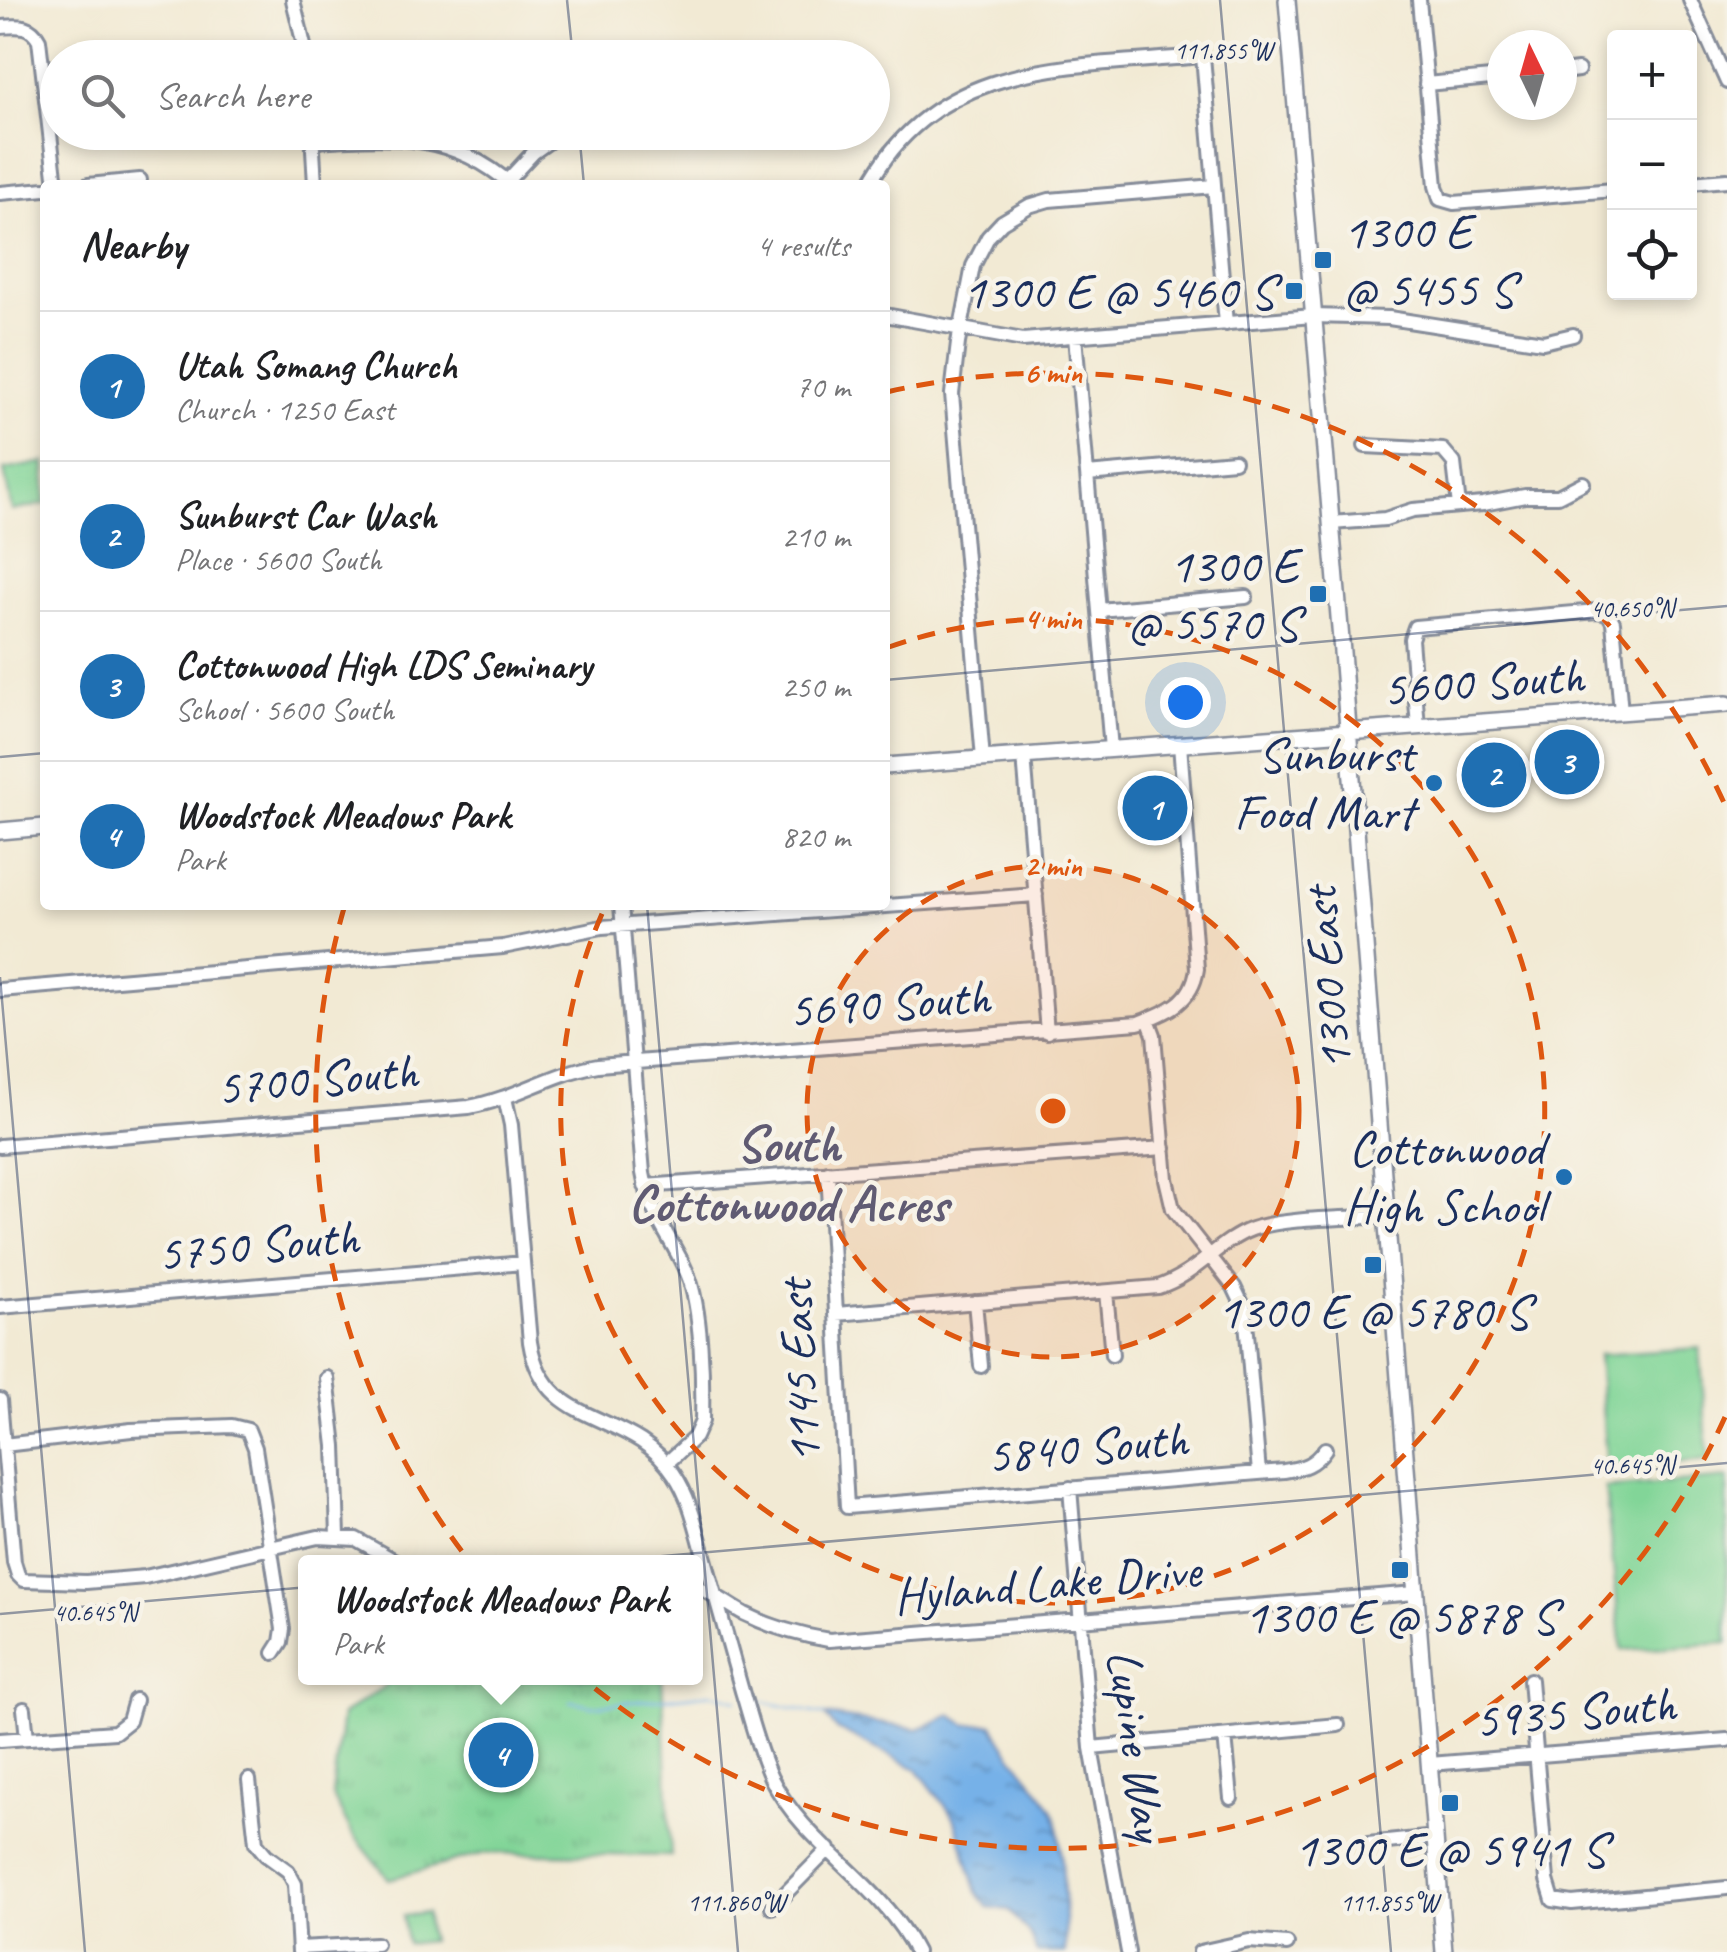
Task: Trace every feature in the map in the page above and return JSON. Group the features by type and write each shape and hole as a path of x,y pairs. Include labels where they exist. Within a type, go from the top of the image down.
{"main road":[{"name":"1300 East","path":"1286,0 1444,1952"},
{"name":"5600 South","path":"890,766 1727,704"},
{"path":"0,831 40,827"}],"street":[{"path":"294,0 303,40"},
{"path":"1418,0 1440,198 1454,203 1607,191"},
{"path":"1690,0 1727,82"},
{"path":"0,28 24,26 33,31 40,44"},
{"path":"872,180 908,132 937,109 980,86 1027,72 1202,56 1226,324"},
{"path":"1426,84 1487,78"},
{"path":"52,150 55,180"},
{"path":"313,150 315,180"},
{"path":"454,150 470,156 506,180"},
{"path":"512,180 537,150"},
{"path":"1697,182 1727,180"},
{"path":"983,759 953,411 960,329 977,256 994,229 1020,210 1049,200 1214,186"},
{"path":"0,193 40,189"},
{"path":"890,316 1014,340 1314,316 1389,318 1543,342 1573,335"},
{"path":"1074,336 1111,750"},
{"path":"1365,446 1398,450 1434,448 1447,452 1455,467 1459,506"},
{"path":"1087,474 1234,461"},
{"path":"1331,523 1385,519 1414,510 1524,496 1558,496 1583,482"},
{"path":"1099,610 1246,597"},
{"path":"1418,726 1411,639 1415,627 1578,613 1608,613 1613,622 1621,712"},
{"path":"1180,744 1196,982 1181,1004 1148,1019 1154,1035 1166,1179 1173,1209 1234,1287 1245,1310 1259,1473"},
{"path":"1024,756 1046,1032"},
{"path":"890,906 1036,895"},
{"path":"621,910 645,1186 660,1226 688,1275 696,1308 702,1421 695,1438 667,1463"},
{"path":"0,990 480,950 586,928 836,910"},
{"name":"5690 South","path":"634,1062 1128,1026 1148,1019"},
{"name":"5700 South","path":"0,1146 469,1107 505,1098 576,1069 634,1062"},
{"path":"505,1098 511,1124 532,1356 547,1388 574,1409 622,1427 667,1463 686,1496 752,1726 772,1780 829,1849 892,1913 916,1952"},
{"path":"645,1186 1164,1148"},
{"name":"1145 East","path":"828,1172 847,1506"},
{"path":"836,1314 1146,1289 1170,1283 1196,1269 1252,1230 1386,1216"},
{"name":"5750 South","path":"0,1307 523,1263"},
{"path":"1106,1292 1112,1355"},
{"path":"975,1302 981,1366"},
{"path":"328,1378 338,1536"},
{"path":"0,1400 14,1562 18,1575 31,1582 145,1577 270,1546 338,1536 368,1543 386,1555"},
{"path":"4,1446 131,1430 244,1428 253,1437 282,1629 281,1642 274,1652"},
{"name":"5840 South","path":"847,1506 1305,1468 1325,1449"},
{"name":"Lupine Way","path":"1070,1488 1091,1748 1128,1952"},
{"name":"Hyland Lake Drive","path":"703,1589 764,1622 828,1640 1416,1593"},
{"path":"1530,1680 1553,1900 1572,1903 1727,1888"},
{"path":"0,1740 115,1732 129,1722 135,1700"},
{"path":"24,1709 27,1738"},
{"path":"1091,1748 1338,1725"},
{"path":"1225,1736 1231,1798"},
{"name":"5935 South","path":"1430,1764 1727,1740"},
{"path":"249,1780 256,1844 288,1872 295,1884 299,1950 376,1944"},
{"path":"1368,1844 1436,1838"},
{"path":"772,1907 829,1849"},
{"path":"1200,1952 1249,1941 1286,1944"}],"green space":[{"path":"40,463 40,505 12,511 4,470"},
{"path":"1700,1348 1708,1460 1607,1468 1598,1355"},
{"path":"1727,1478 1727,1643 1622,1650 1605,1488"},
{"path":"387,1685 662,1685 671,1856 485,1853 389,1879 352,1833 332,1795 342,1715"},
{"path":"426,1913 430,1941 407,1944 403,1916"}],"water":[{"path":"824,1715 918,1729 951,1715 967,1725 993,1724 1054,1813 1062,1859 1065,1952 1036,1952 1032,1937 1009,1910 988,1907 977,1892 954,1817 917,1769 837,1729"}],"waterway":[{"path":"570,1701 594,1706 713,1693 737,1700"},
{"path":"756,1700 824,1715"}],"place":[{"name":"1300 E @ 5455 S","path":"1323,260"},
{"name":"1300 E @ 5460 S","path":"1294,291"},
{"name":"1300 E @ 5570 S","path":"1318,594"},
{"name":"Cottonwood High LDS Seminary","path":"1567,762"},
{"name":"Sunburst Car Wash","path":"1494,775"},
{"name":"Sunburst Food Mart","path":"1434,783"},
{"name":"Utah Somang Church","path":"1155,808"},
{"name":"Cottonwood High School","path":"1564,1177"},
{"name":"1300 E @ 5780 S","path":"1373,1265"},
{"name":"1300 E @ 5878 S","path":"1400,1570"},
{"name":"Woodstock Meadows Park","path":"501,1755"},
{"name":"1300 E @ 5941 S","path":"1450,1803"}],"district":[{"name":"South Cottonwood Acres","path":"788,1174"}]}
